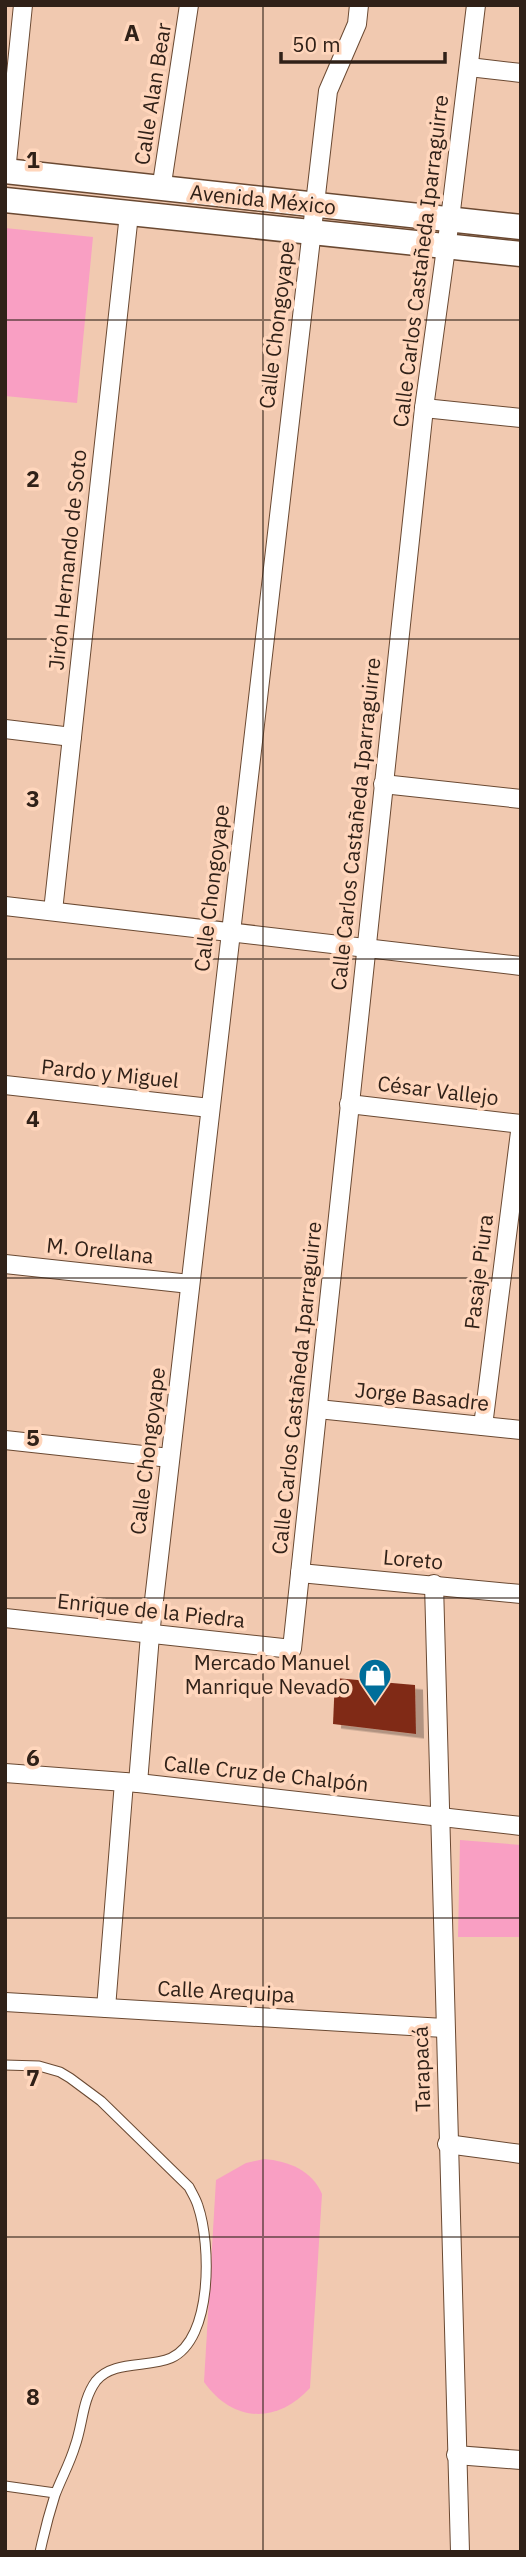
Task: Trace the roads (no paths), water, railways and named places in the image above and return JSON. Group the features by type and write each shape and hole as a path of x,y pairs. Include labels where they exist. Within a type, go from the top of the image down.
{"street":[{"path":"6,172 23,5"},
{"name":"Calle Alan Bear","path":"161,190 189,5"},
{"name":"Calle Chongoyape","path":"106,2008 328,91 357,24 359,5"},
{"name":"Calle Carlos Castañeda Iparraguirre","path":"292,1650 424,408 477,5"},
{"path":"469,67 521,73"},
{"name":"Avenida México","path":"6,172 521,227"},
{"name":"Avenida México","path":"5,201 521,254"},
{"name":"Jirón Hernando de Soto","path":"53,911 129,214"},
{"path":"424,408 521,418"},
{"path":"5,729 72,737"},
{"path":"383,784 521,799"},
{"path":"5,906 365,950 521,966"},
{"name":"Pardo y Miguel","path":"5,1086 210,1108"},
{"name":"César Vallejo","path":"349,1104 521,1124"},
{"name":"Pasaje Piura","path":"483,1426 521,1124"},
{"name":"M. Orellana","path":"5,1264 190,1284"},
{"name":"Jorge Basadre","path":"318,1409 521,1430"},
{"path":"5,1440 170,1458"},
{"name":"Loreto","path":"300,1573 521,1594"},
{"name":"Tarapacá","path":"434,1584 460,2552"},
{"name":"Enrique de la Piedra","path":"5,1618 292,1650"},
{"name":"Calle Cruz de Chalpón","path":"5,1773 131,1782 521,1826"},
{"name":"Calle Arequipa","path":"5,2002 444,2028"},
{"path":"447,2144 521,2154"},
{"path":"456,2455 521,2460"}],"lane":[{"path":"5,2065 39,2066 60,2072 85,2088 189,2187 198,2205 202,2225 205,2274 202,2305 193,2337 183,2351 170,2359 111,2370 98,2379 89,2392 76,2443 55,2493 40,2552"},
{"path":"5,2486 55,2493"}],"place":[{"name":"Mercado Manuel Manrique Nevado","path":"375,1705"}]}
